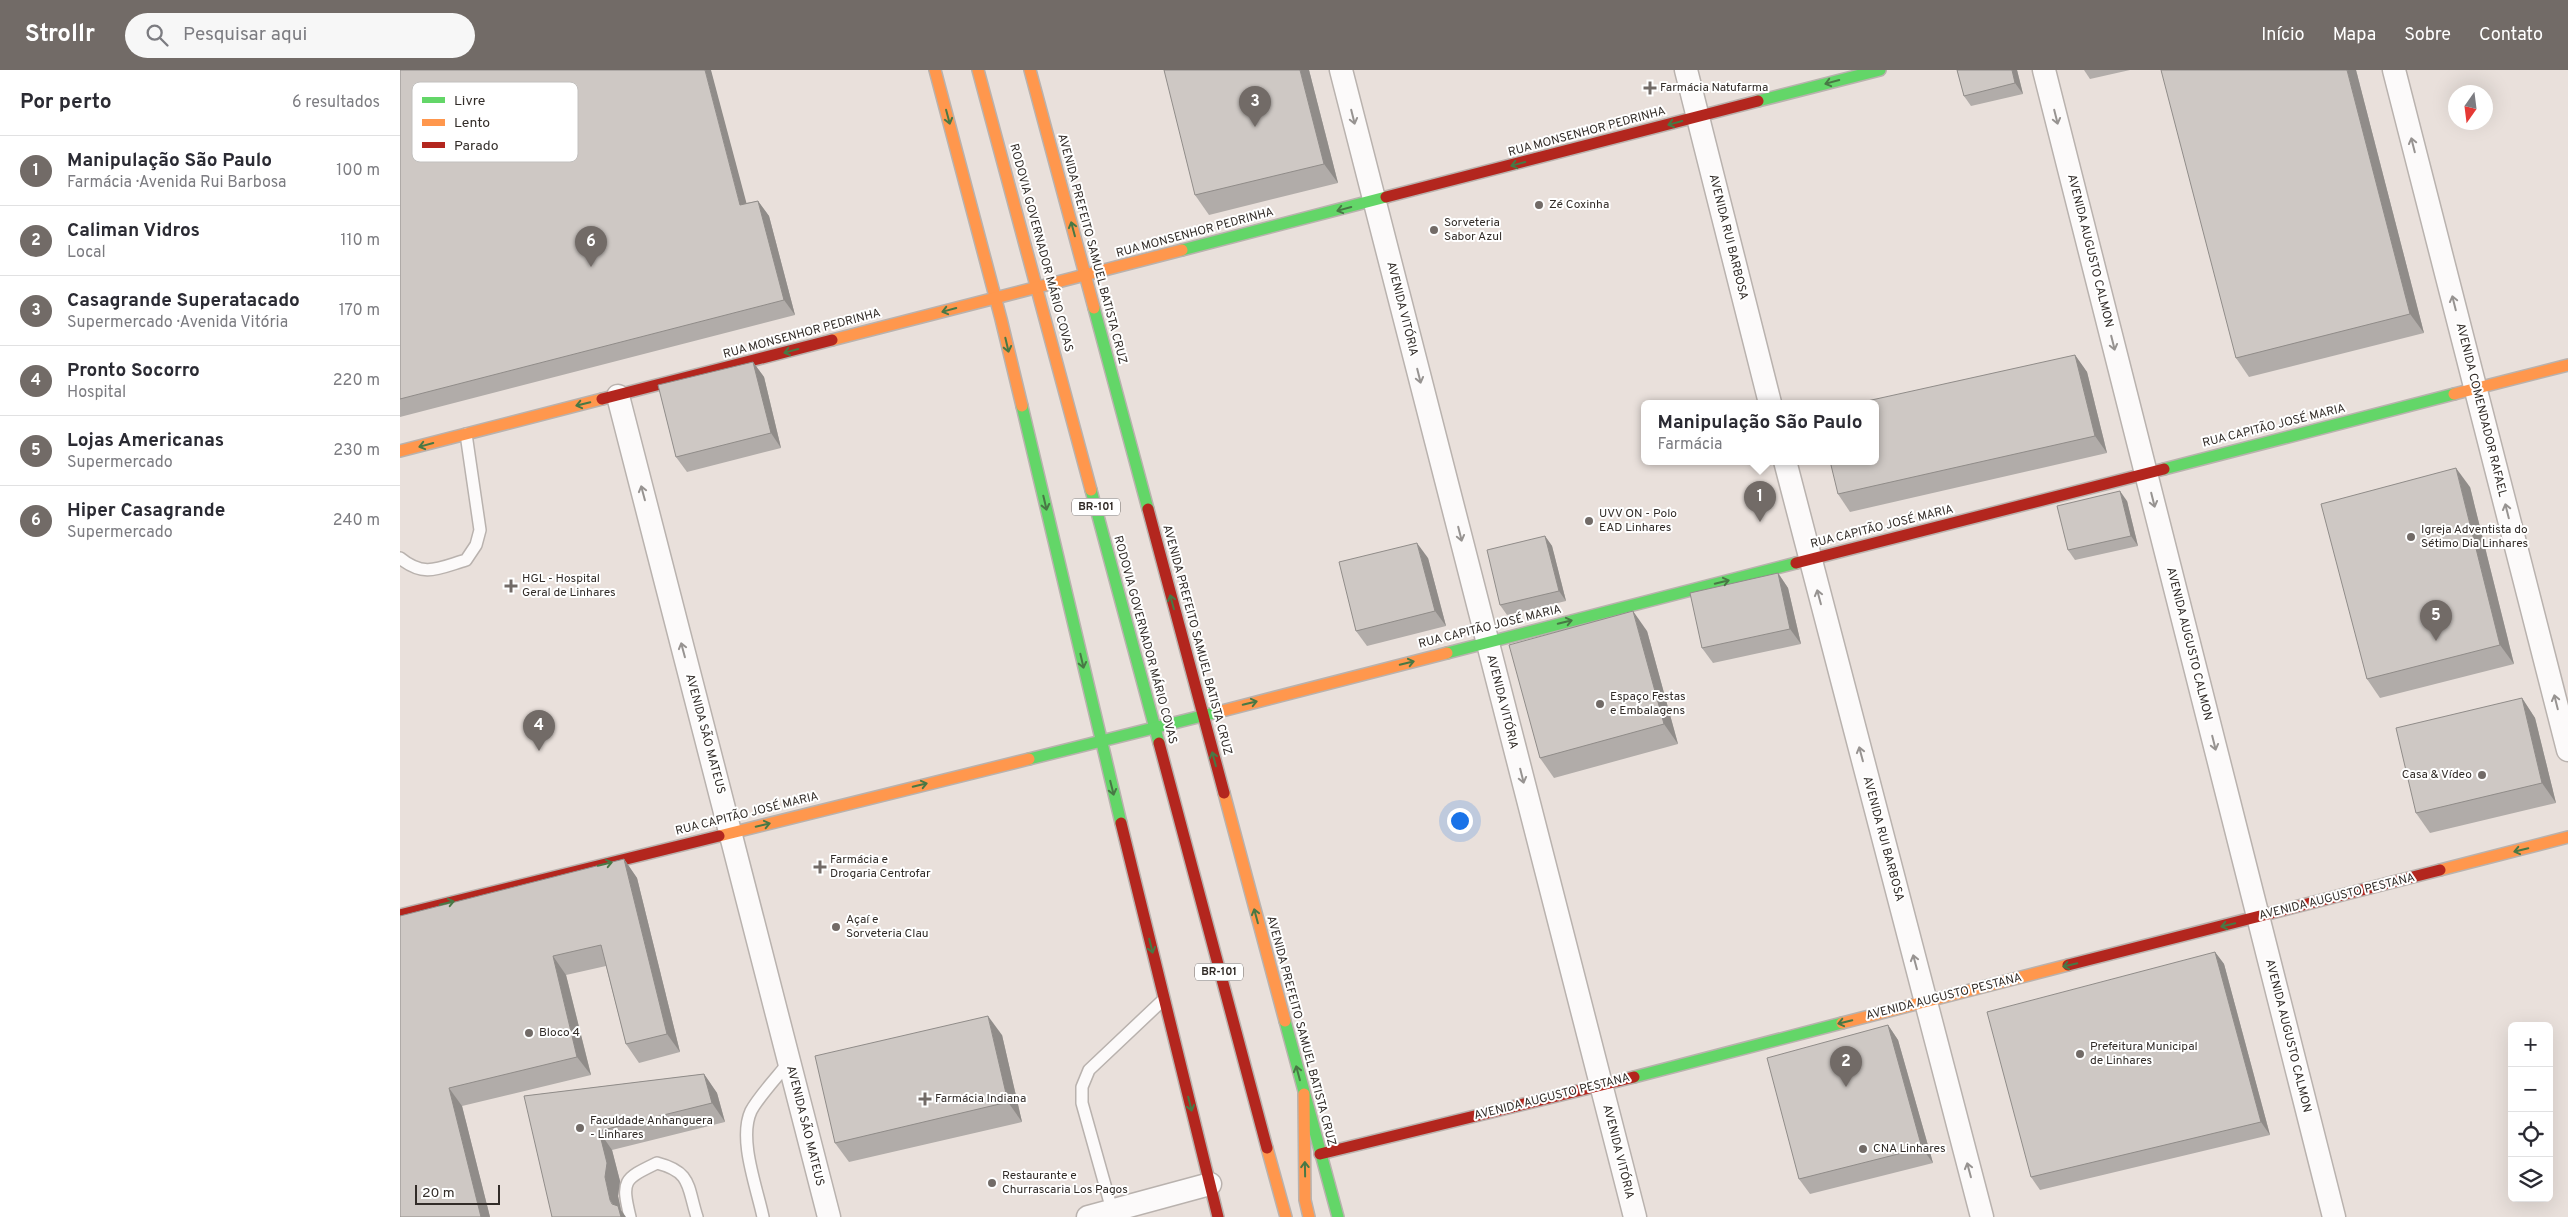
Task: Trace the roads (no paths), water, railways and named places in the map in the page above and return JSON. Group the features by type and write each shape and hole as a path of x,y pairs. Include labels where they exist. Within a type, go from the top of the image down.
{"main road":[{"path":"935,70 996,298 1100,741 1218,1217"},
{"name":"RODOVIA GOVERNADOR MÁRIO COVAS","path":"978,70 1038,287 1153,728 1286,1217"},
{"name":"AVENIDA PREFEITO SAMUEL BATISTA CRUZ","path":"1030,70 1338,1217"},
{"name":"RUA MONSENHOR PEDRINHA","path":"400,451 1880,70"},
{"name":"RUA CAPITÃO JOSÉ MARIA","path":"400,915 1203,716 2568,365"},
{"name":"AVENIDA AUGUSTO PESTANA","path":"1320,1154 1600,1085 2568,837"},
{"path":"1304,1094 1306,1200 1309,1217"}],"street":[{"name":"AVENIDA VITÓRIA","path":"1341,70 1635,1217"},
{"name":"AVENIDA RUI BARBOSA","path":"1686,70 1769,400"},
{"name":"AVENIDA AUGUSTO CALMON","path":"2044,70 2334,1217"},
{"name":"AVENIDA COMENDADOR RAFAEL","path":"2394,70 2568,750"},
{"name":"AVENIDA SÃO MATEUS","path":"618,396 829,1217"},
{"name":"AVENIDA RUI BARBOSA","path":"1786,465 1982,1217"},
{"path":"1088,1217 1210,1184"}],"lane":[{"path":"400,558 412,568 425,572 466,560 476,545 480,530 466,434"},
{"path":"1112,1210 1082,1103 1082,1087 1089,1070 1164,999"},
{"path":"764,1217 747,1145 747,1128 751,1111 789,1062"},
{"path":"630,1217 625,1197 626,1184 632,1175 657,1163 675,1168 684,1175 696,1217"}],"place":[{"name":"Farmácia Natufarma","path":"1650,88"},
{"name":"Casagrande Superatacado","path":"1255,127"},
{"name":"Zé Coxinha","path":"1539,205"},
{"name":"Sorveteria Sabor Azul","path":"1434,230"},
{"name":"Hiper Casagrande","path":"591,267"},
{"name":"UVV ON - Polo EAD Linhares","path":"1589,521"},
{"name":"Manipulação São Paulo","path":"1760,522"},
{"name":"Igreja Adventista do Sétimo Dia Linhares","path":"2411,537"},
{"name":"HGL - Hospital Geral de Linhares","path":"511,586"},
{"name":"Lojas Americanas","path":"2436,641"},
{"name":"Espaço Festas e Embalagens","path":"1600,704"},
{"name":"Pronto Socorro","path":"539,751"},
{"name":"Casa & Vídeo","path":"2482,775"},
{"name":"Farmácia e Drogaria Centrofar","path":"820,867"},
{"name":"Açaí e Sorveteria Clau","path":"836,927"},
{"name":"Bloco 4","path":"529,1033"},
{"name":"Prefeitura Municipal de Linhares","path":"2080,1054"},
{"name":"Caliman Vidros","path":"1846,1087"},
{"name":"Farmácia Indiana","path":"925,1099"},
{"name":"Faculdade Anhanguera - Linhares","path":"580,1128"},
{"name":"CNA Linhares","path":"1863,1149"},
{"name":"Restaurante e Churrascaria Los Pagos","path":"992,1183"}]}
